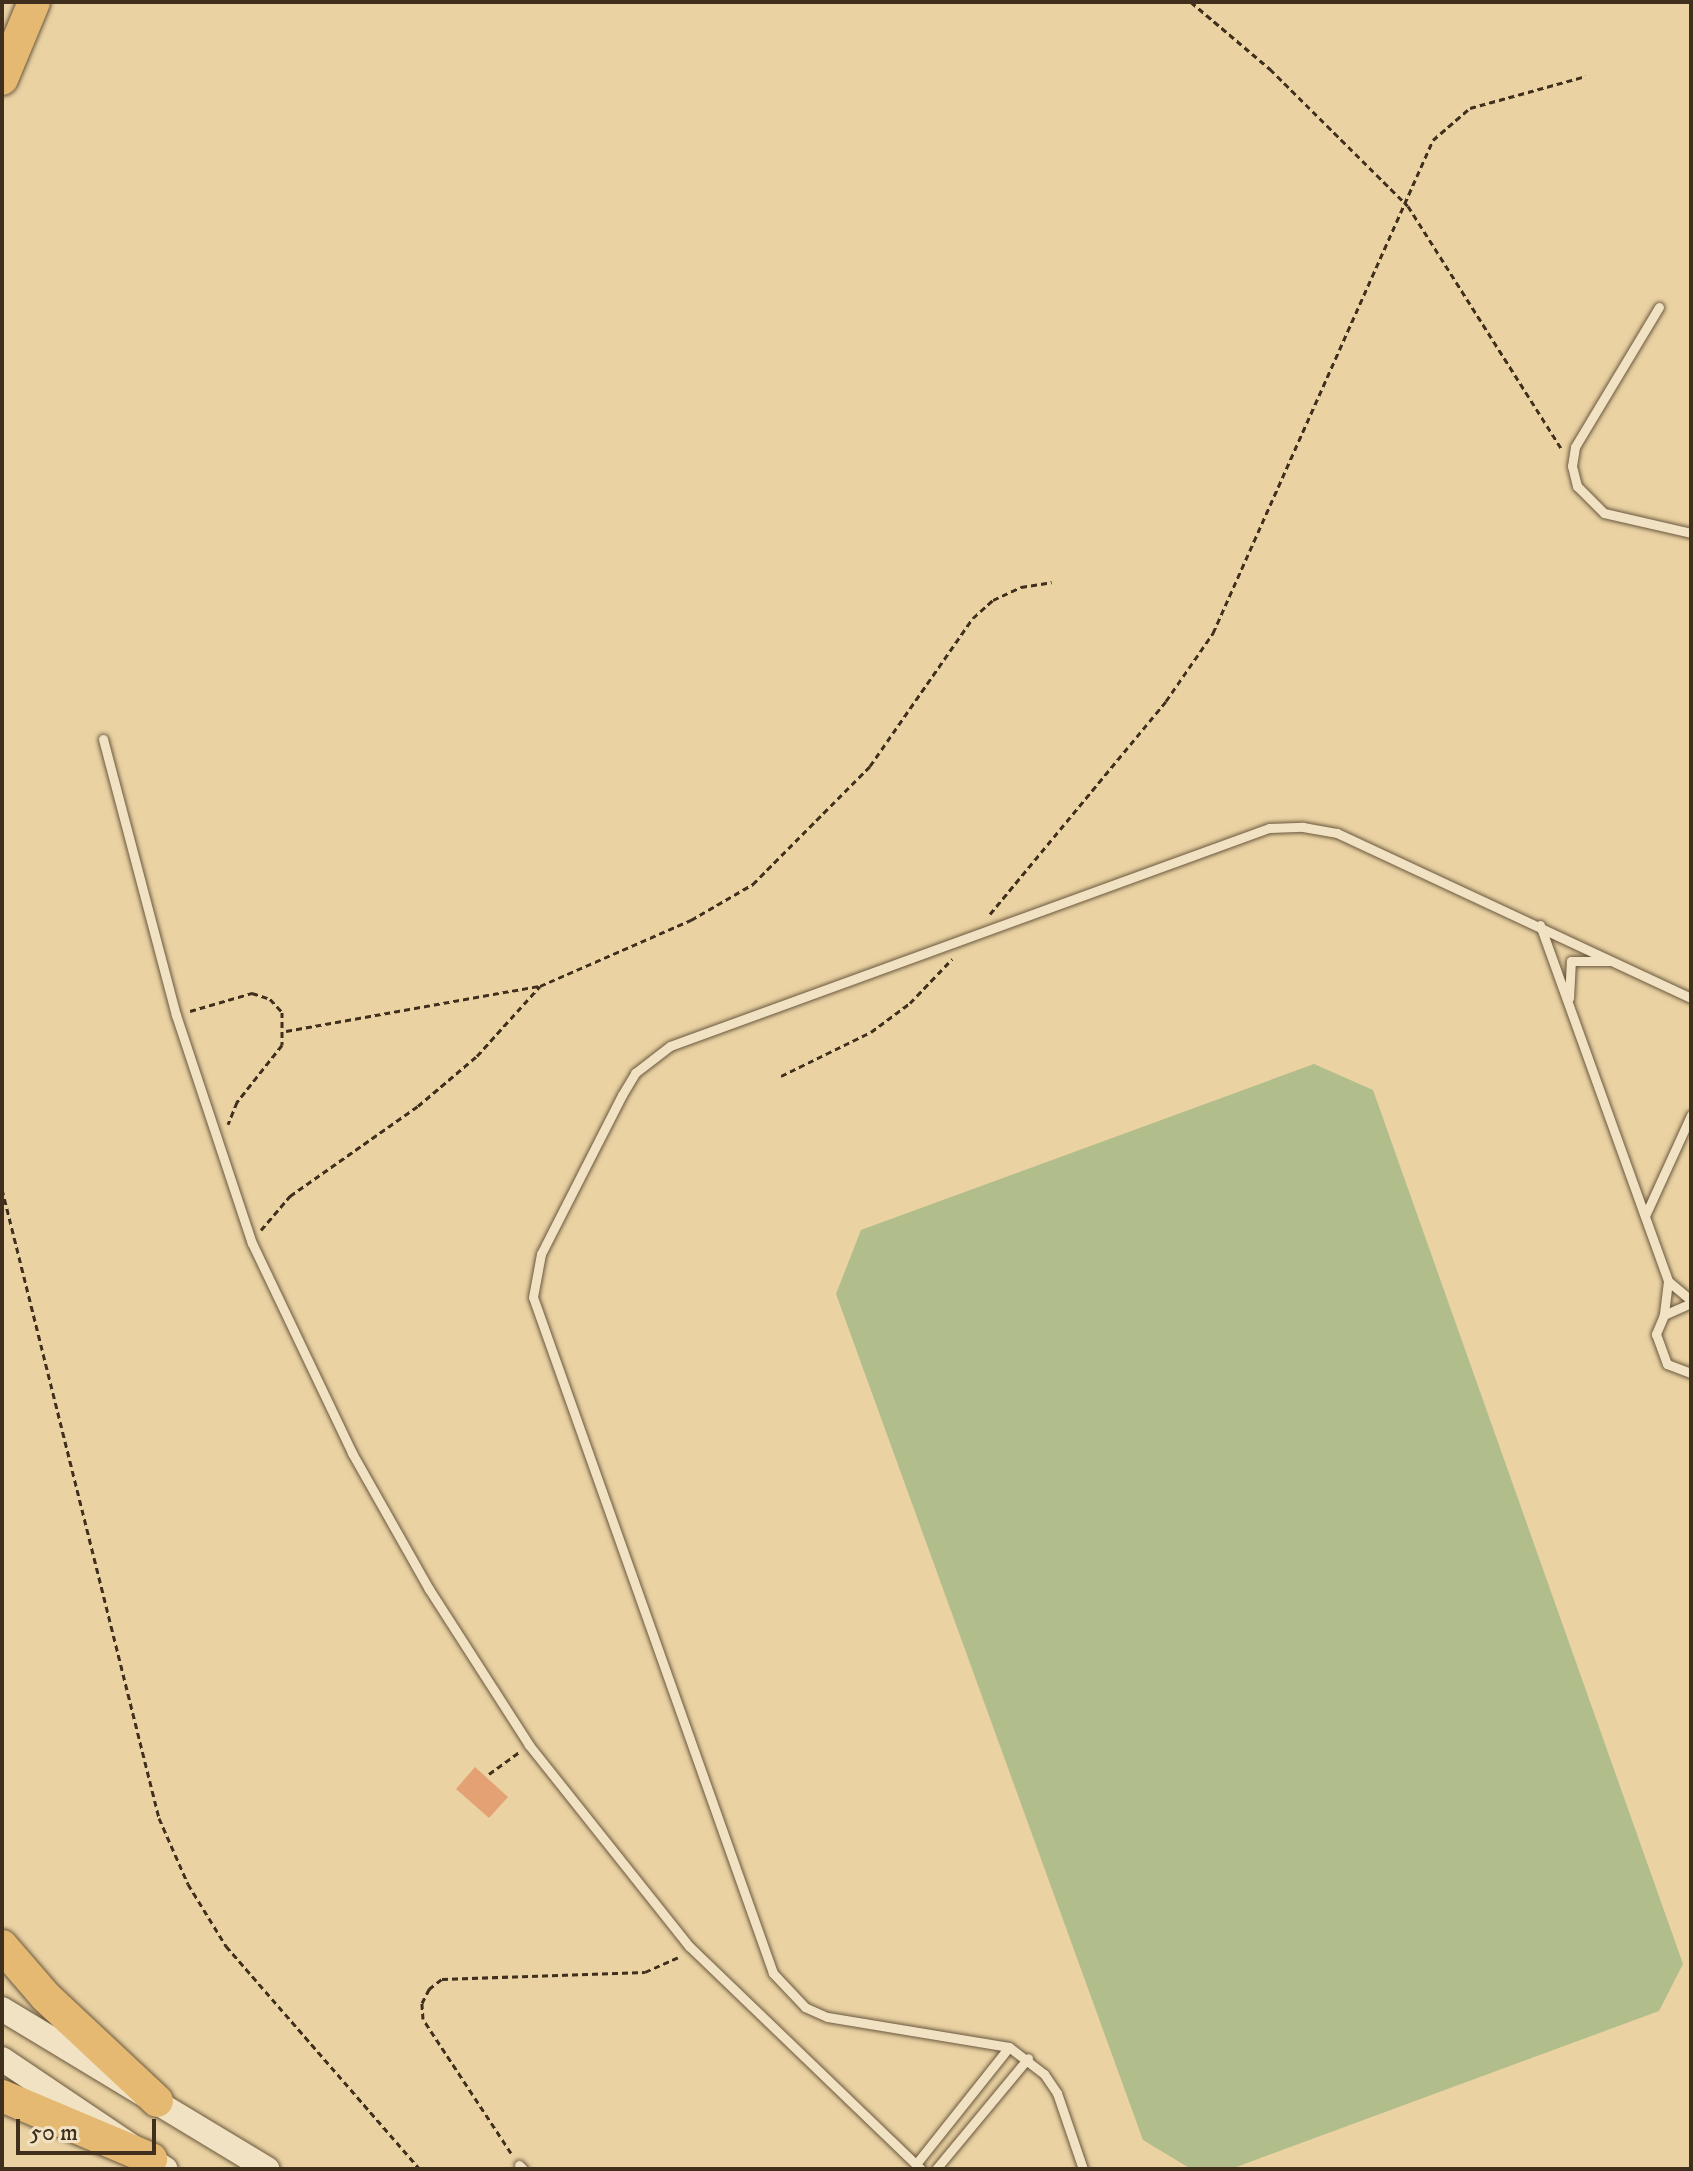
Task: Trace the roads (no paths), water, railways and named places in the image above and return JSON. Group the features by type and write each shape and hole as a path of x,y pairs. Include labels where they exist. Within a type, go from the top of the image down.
{"highway":[{"path":"2,79 34,2"},
{"path":"2,1946 46,1997 157,2101"},
{"path":"2,2096 158,2164"}],"main road":[{"path":"2,2009 267,2169"},
{"path":"2,2059 78,2106 158,2164"}],"lane":[{"path":"1659,307 1575,447 1572,466 1577,486 1604,513 1691,533"},
{"path":"103,739 176,1015 221,1159 252,1243 352,1453 429,1589 529,1745 689,1946 918,2167 1009,2047"},
{"path":"1083,2169 1057,2093 1028,2058 1009,2047 827,2017 787,1992 773,1973 533,1297 534,1275 547,1243 622,1095 651,1058 691,1037 1269,828 1303,827 1337,833 1691,998"},
{"path":"1540,925 1668,1281 1664,1315 1656,1334 1660,1356 1676,1370 1691,1373"},
{"path":"1569,1010 1571,961 1617,962"},
{"path":"1645,1216 1691,1115"},
{"path":"1664,1315 1691,1302 1668,1281"},
{"path":"936,2169 1028,2058"}]}
